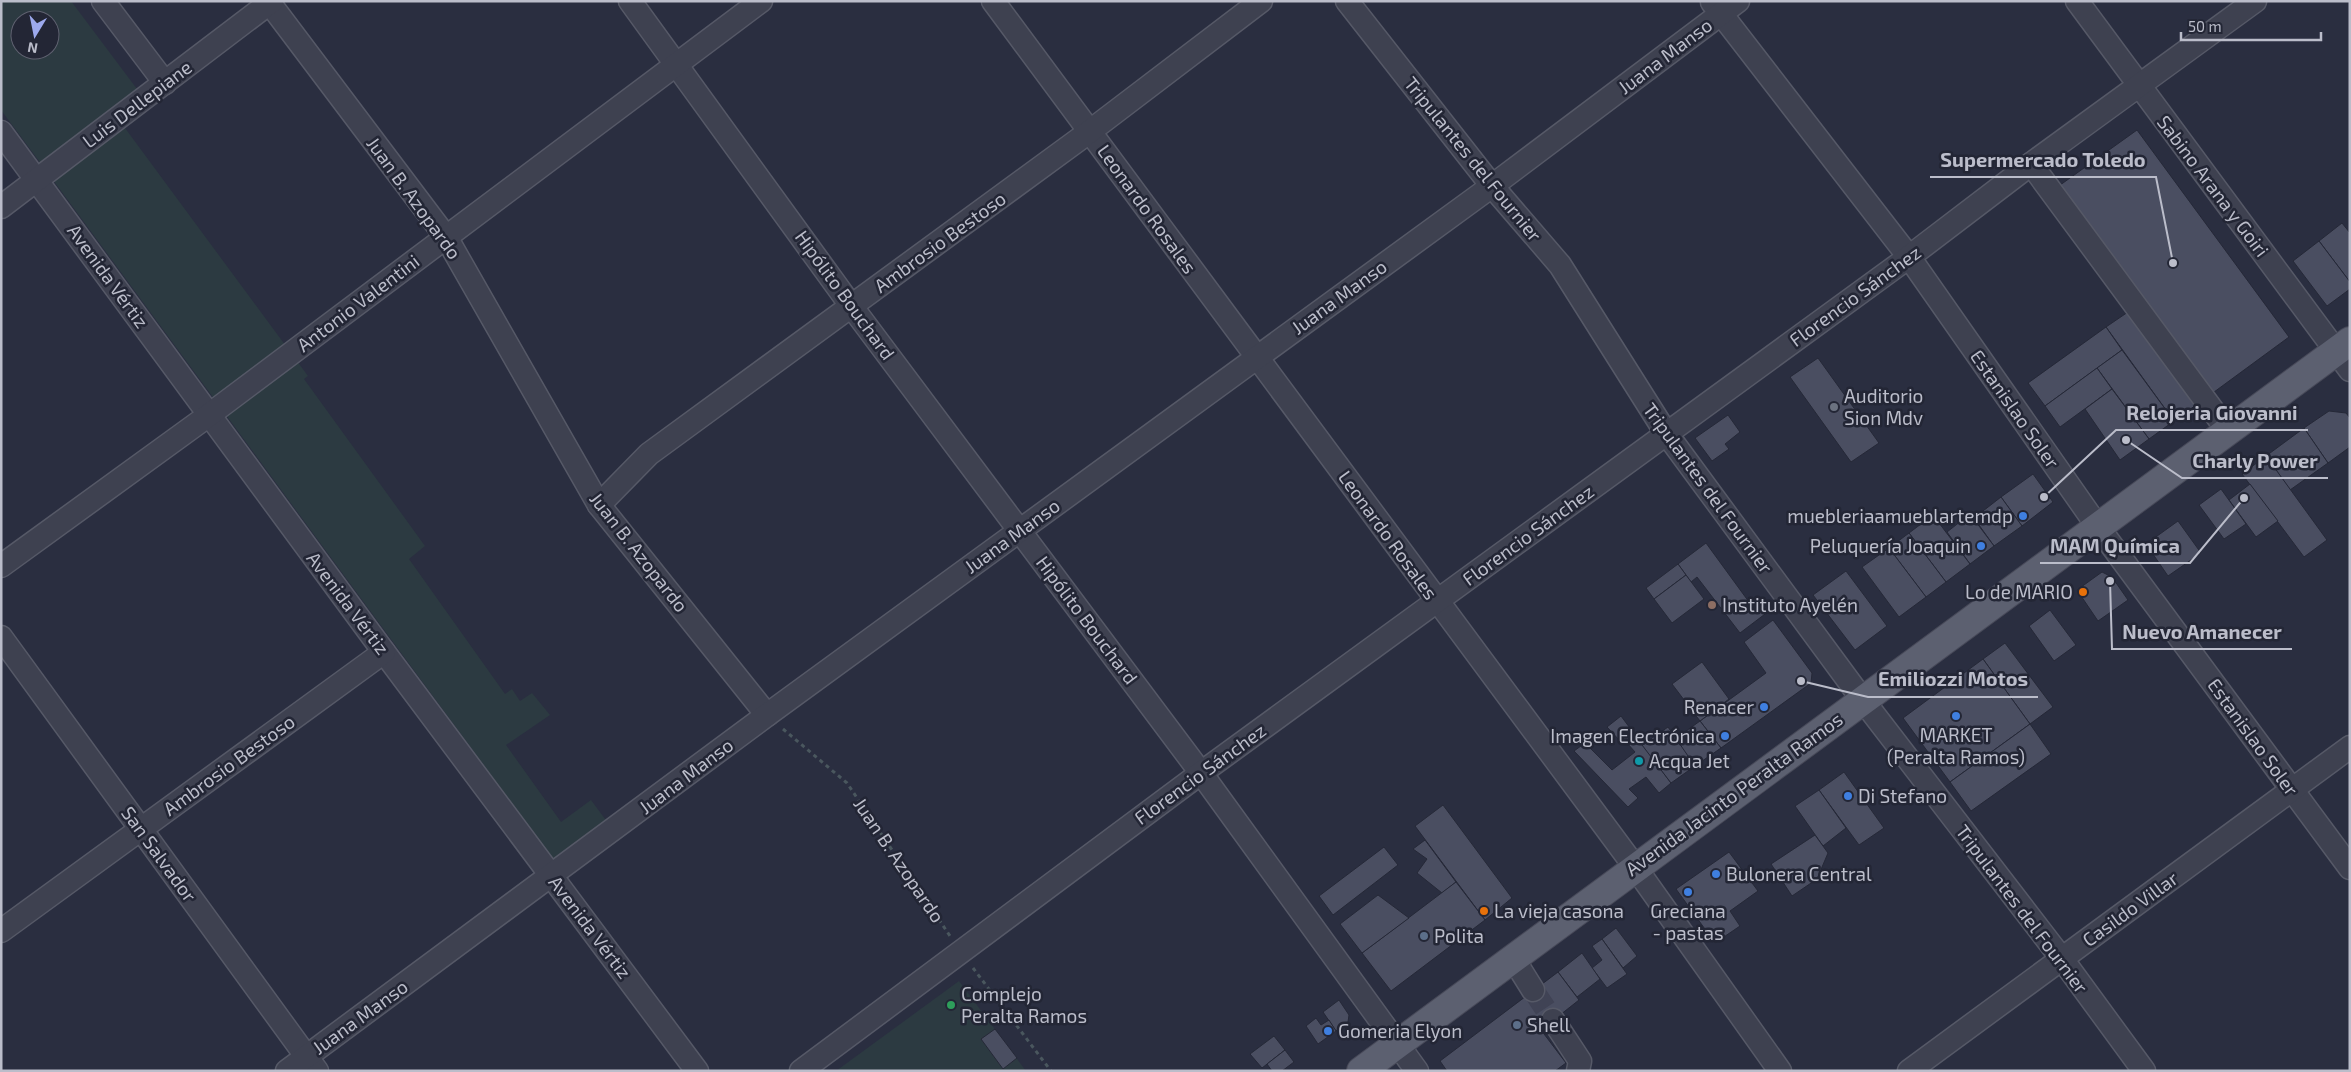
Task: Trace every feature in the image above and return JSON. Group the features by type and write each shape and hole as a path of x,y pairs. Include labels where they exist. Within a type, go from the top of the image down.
{"main road":[{"name":"Avenida Jacinto Peralta Ramos","path":"1361,1071 1862,699 2228,431 2345,354"}],"street":[{"path":"103,1 165,83"},
{"name":"Hipólito Bouchard","path":"630,1 852,307 1201,773 1417,1071"},
{"name":"Antonio Valentini","path":"1,566 209,415 761,1"},
{"name":"Leonardo Rosales","path":"993,1 1635,867 1780,1071"},
{"name":"Ambrosio Bestoso","path":"599,505 649,454 1090,132 1261,1"},
{"name":"Tripulantes del Fournier","path":"1347,1 1492,186 1560,265 1666,433 1862,699 2062,959 2144,1071"},
{"name":"Sabino Arana y Goiri","path":"2077,1 2138,85 2345,354"},
{"name":"Florencio Sánchez","path":"801,1071 1201,773 1909,257 2031,164 2255,1"},
{"name":"Luis Dellepiane","path":"1,206 270,2"},
{"name":"Juan B. Azopardo","path":"270,2 446,237 599,505 768,715"},
{"name":"Juana Manso","path":"287,1071 311,1064 552,876 768,715 1492,186 1723,5"},
{"name":"Estanislao Soler","path":"1723,5 1909,257 2098,527 2350,868"},
{"name":"Avenida Vértiz","path":"1,132 384,652 697,1071"},
{"path":"2031,164 2228,431"},
{"name":"San Salvador","path":"1,637 311,1064"},
{"name":"Ambrosio Bestoso","path":"1,931 384,652"},
{"name":"Casildo Villar","path":"1909,1071 2350,747"},
{"path":"1512,958 1533,990"},
{"path":"1553,1020 1580,1061 1578,1071"}],"path":[{"name":"Juan B. Azopardo","path":"768,715 847,783 961,953 1051,1071"}],"shaded area":[{"path":"1,1 71,1 140,93 42,165 1,110"},
{"path":"125,128 308,376 304,379 425,546 409,559 505,694 512,689 520,701 532,693 550,715 506,745 561,822 591,800 608,823 555,862 53,180"},
{"name":"Complejo Peralta Ramos","path":"959,981 1026,1071 836,1071"}],"building":[{"path":"2137,130 2289,337 2210,395 2056,188"},
{"path":"2342,223 2350,233 2350,282 2319,241"},
{"path":"2319,241 2350,282 2350,289 2327,306 2293,261"},
{"path":"2128,312 2196,405 2174,421 2106,327"},
{"path":"2106,327 2122,350 2045,406 2028,383"},
{"path":"2122,350 2174,421 2149,439 2097,368"},
{"path":"1818,358 1879,443 1851,462 1790,377"},
{"path":"2097,368 2112,389 2060,427 2045,406"},
{"path":"2112,389 2149,439 2120,460 2085,409"},
{"path":"2329,411 2346,413 2350,418 2350,447 2328,463 2304,428"},
{"path":"1728,415 1740,432 1725,444 1729,449 1712,461 1695,438"},
{"path":"2304,428 2328,463 2290,490 2266,456"},
{"path":"2266,456 2327,540 2304,557 2242,474"},
{"path":"2033,474 2053,502 2022,526 2001,497"},
{"path":"2250,484 2278,521 2256,537 2229,500"},
{"path":"2221,489 2246,524 2224,539 2199,505"},
{"path":"2001,497 2022,526 1994,546 1974,518"},
{"path":"1970,514 1994,546 1970,564 1947,532"},
{"path":"1933,515 1970,564 1946,582 1909,533"},
{"path":"2178,521 2201,553 2168,576 2146,544"},
{"path":"1909,533 1946,582 1926,597 1889,548"},
{"path":"1706,543 1749,602 1758,596 1769,611 1740,633 1697,577 1691,582 1678,564"},
{"path":"1889,548 1926,597 1899,617 1862,567"},
{"path":"1678,564 1686,575 1654,599 1646,588"},
{"path":"1846,571 1887,626 1855,650 1813,595"},
{"path":"2102,572 2112,577 2128,600 2098,621 2077,590"},
{"path":"1686,575 1704,599 1672,623 1654,599"},
{"path":"2050,610 2076,645 2054,661 2029,626"},
{"path":"1773,620 1812,673 1811,683 1721,748 1700,721 1766,673 1744,642"},
{"path":"2005,643 2053,707 2030,724 1983,659"},
{"path":"1983,659 2030,724 1950,782 1903,718"},
{"path":"1702,662 1729,699 1700,721 1672,684"},
{"name":"Acqua Jet","path":"1621,716 1671,783 1659,793 1646,777 1629,789 1638,798 1628,807 1574,751 1585,743 1612,770 1635,752 1627,743 1620,741 1607,727"},
{"path":"1700,721 1721,748 1695,766 1675,739"},
{"path":"2030,724 2051,754 1971,811 1950,782"},
{"path":"1668,727 1695,766 1671,783 1642,745"},
{"path":"1844,772 1884,828 1859,845 1819,790"},
{"path":"1819,790 1846,828 1823,846 1795,806"},
{"path":"1443,805 1512,898 1485,920 1415,826"},
{"path":"1815,835 1828,853 1817,879 1792,896 1771,864"},
{"path":"1425,840 1456,882 1442,893 1417,873 1427,859 1413,849"},
{"path":"1384,847 1398,865 1333,915 1319,896"},
{"path":"1729,852 1758,891 1730,911 1740,926 1715,943 1676,889"},
{"name":"Polita","path":"1456,882 1485,920 1391,991 1362,953"},
{"path":"1378,895 1409,918 1362,953 1340,924"},
{"path":"1616,928 1637,956 1623,968 1602,939"},
{"path":"1602,939 1627,974 1607,988 1592,968 1602,960 1592,946"},
{"path":"1582,953 1600,979 1577,997 1558,972"},
{"name":"Shell","path":"1558,972 1579,1000 1541,1030 1566,1063 1555,1071 1447,1071 1440,1061"},
{"path":"1339,1000 1349,1015 1348,1022 1336,1031 1323,1012"},
{"path":"1316,1018 1321,1025 1329,1020 1336,1031 1318,1044 1306,1026"},
{"path":"995,1029 1017,1058 1003,1069 981,1039"},
{"path":"1274,1036 1285,1050 1262,1068 1250,1054"},
{"path":"1285,1050 1294,1062 1282,1071 1272,1071 1267,1064"}],"tunnel":[{"path":"1533,990 1553,1020"}],"place":[{"name":"Supermercado Toledo","path":"2173,263"},
{"name":"Auditorio Sion Mdv","path":"1834,407"},
{"name":"Charly Power","path":"2126,440"},
{"name":"Relojeria Giovanni","path":"2044,497"},
{"name":"MAM Química","path":"2244,498"},
{"name":"muebleriaamueblartemdp","path":"2023,516"},
{"name":"Peluquería Joaquin","path":"1981,546"},
{"name":"Nuevo Amanecer","path":"2110,581"},
{"name":"Lo de MARIO","path":"2083,592"},
{"name":"Instituto Ayelén","path":"1712,605"},
{"name":"Emiliozzi Motos","path":"1801,681"},
{"name":"Renacer","path":"1764,707"},
{"name":"MARKET (Peralta Ramos)","path":"1956,716"},
{"name":"Imagen Electrónica","path":"1725,736"},
{"name":"Acqua Jet","path":"1639,761"},
{"name":"Di Stefano","path":"1848,796"},
{"name":"Bulonera Central","path":"1716,874"},
{"name":"Greciana - pastas","path":"1688,892"},
{"name":"La vieja casona","path":"1484,911"},
{"name":"Polita","path":"1424,936"},
{"name":"Complejo Peralta Ramos","path":"951,1005"},
{"name":"Shell","path":"1517,1025"},
{"name":"Gomeria Elyon","path":"1328,1031"}]}
